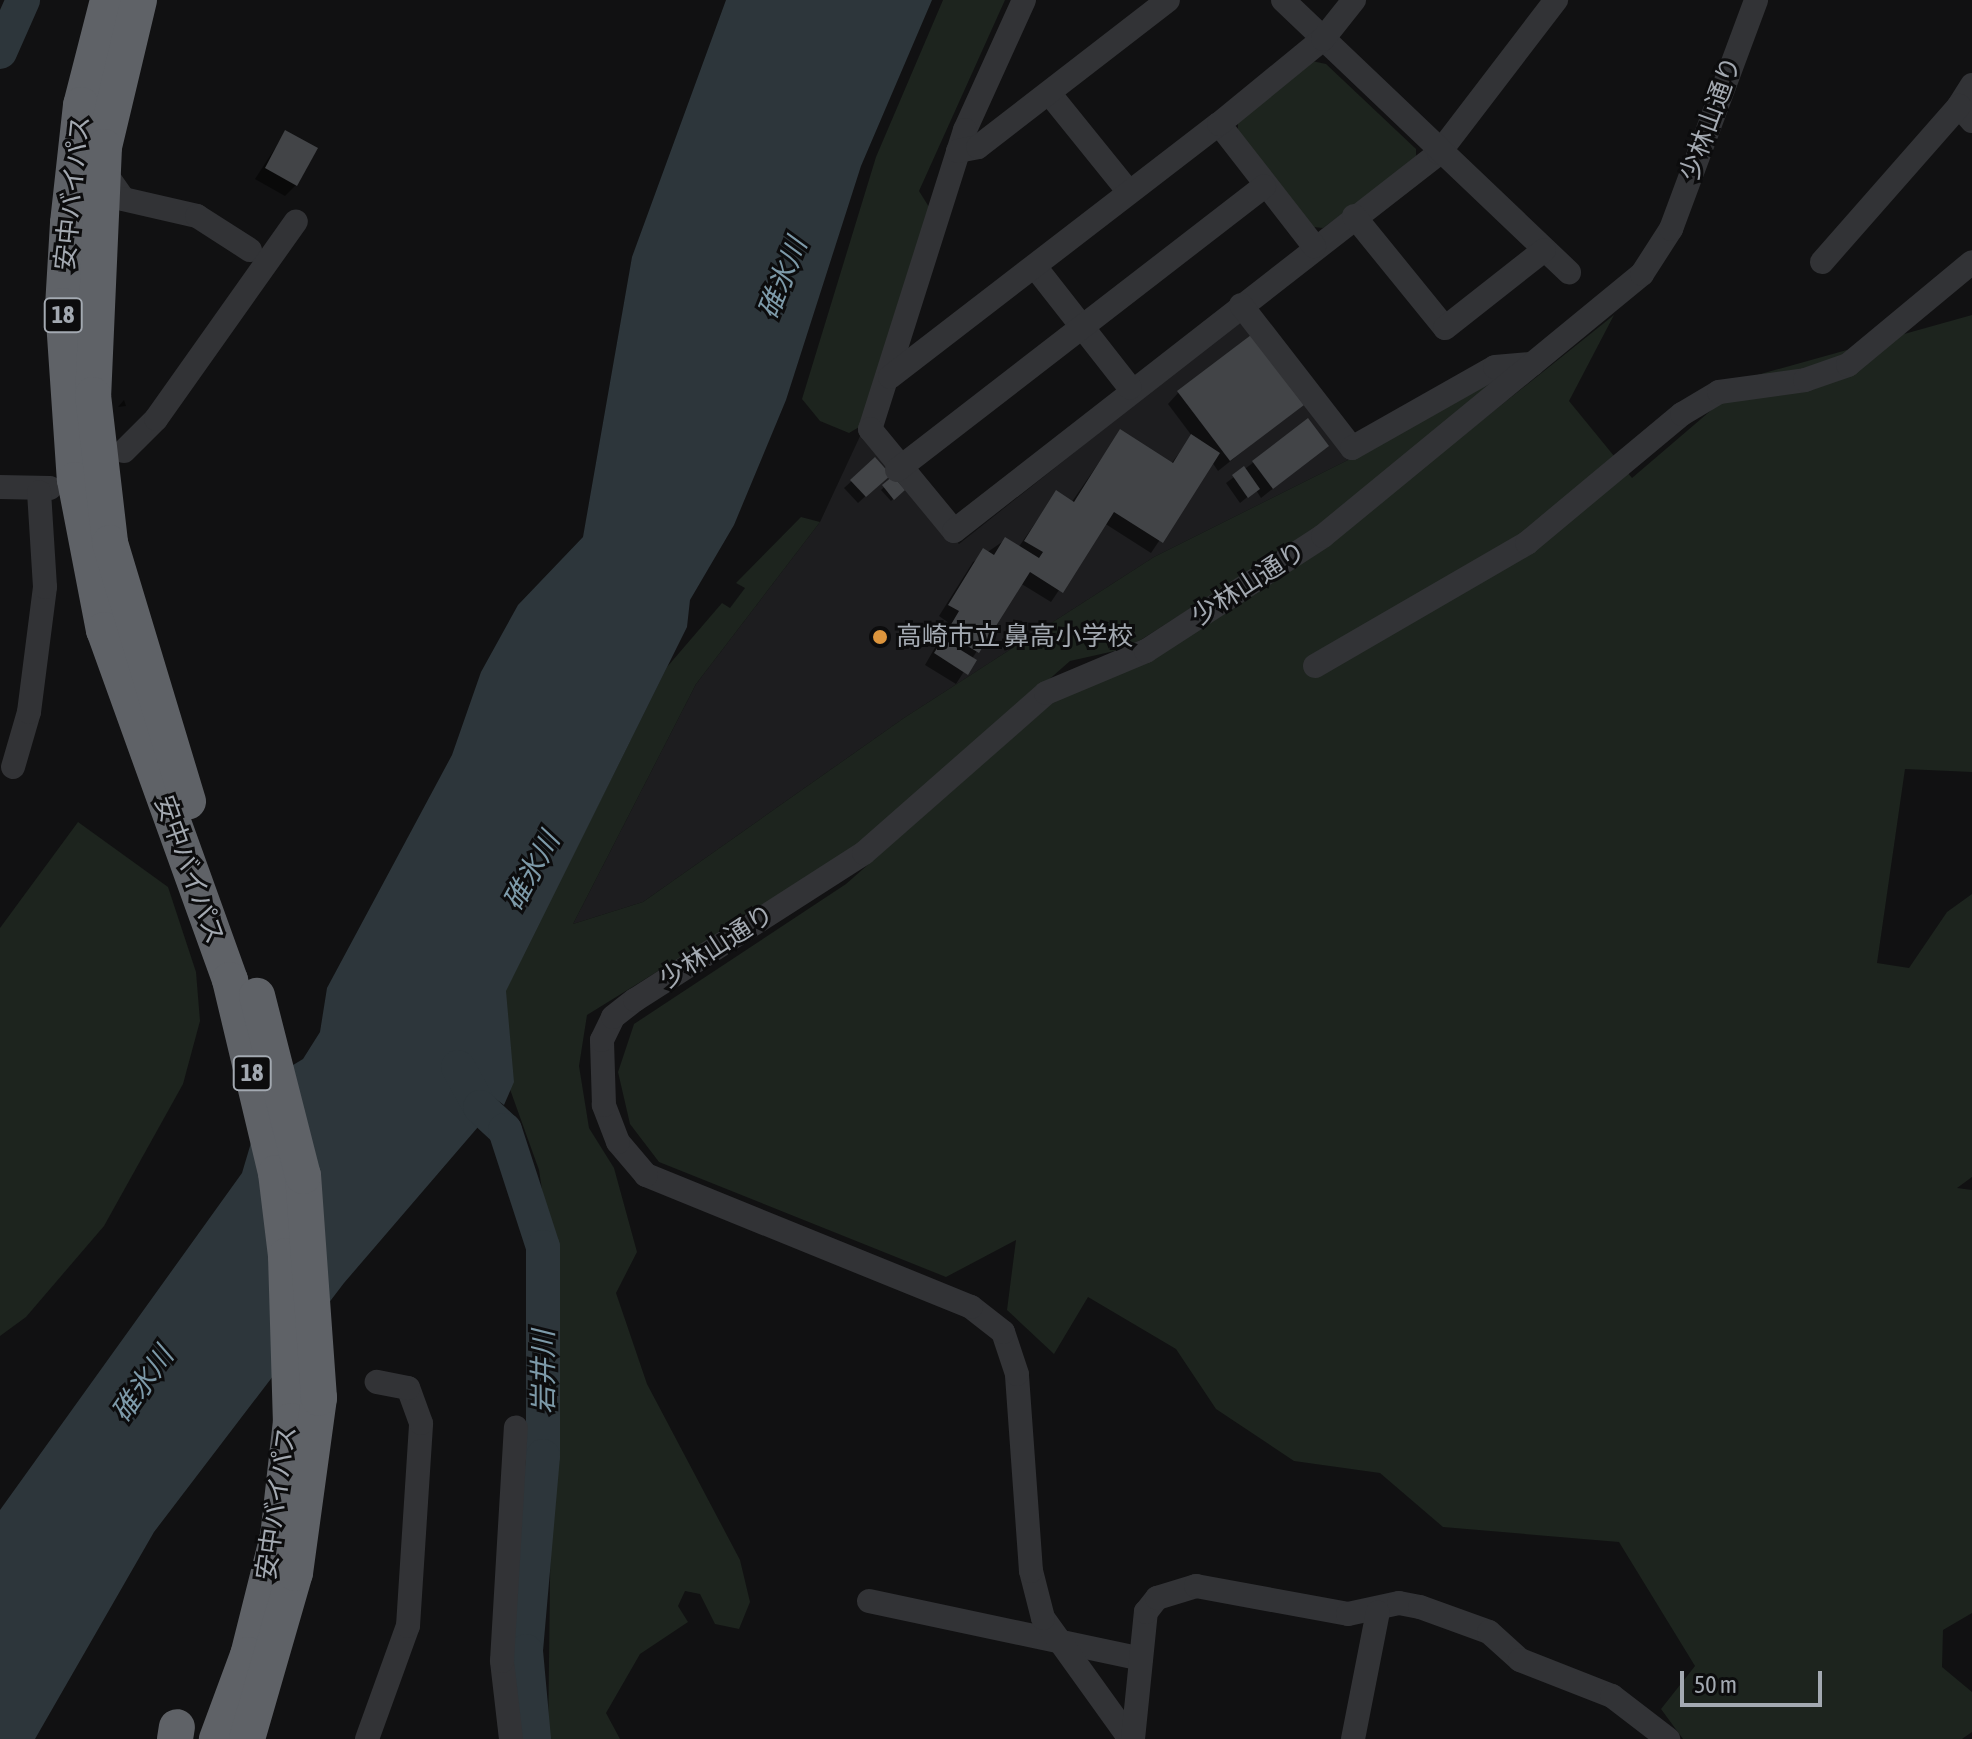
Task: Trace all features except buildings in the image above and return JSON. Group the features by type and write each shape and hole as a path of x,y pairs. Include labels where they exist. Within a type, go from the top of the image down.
{"highway":[{"name":"安中バイパス","path":"108,0 81,105 63,306 75,480 104,630 230,980 276,1173 291,1339 278,1536 248,1655 217,1739"},
{"name":"安中バイパス","path":"139,0 102,168 94,253 93,395 121,591 290,1109 318,1323 310,1497 272,1668 247,1739"}],"street":[{"path":"1024,0 958,151 890,377 870,429 897,470 954,531 1130,388 1439,153 1556,0"},
{"path":"958,151 978,147 1168,0"},
{"path":"1283,0 1439,153 1569,272"},
{"path":"890,377 1036,268 1219,124 1323,39 1354,0"},
{"name":"少林山通り","path":"1065,1646 1043,1618 1031,1571 1017,1374 1003,1332 971,1307 646,1175 618,1142 604,1105 602,1040 613,1017 635,1000 864,853 1046,693 1146,651 1323,536 1533,364 1658,253 1756,0"},
{"path":"1049,93 1129,192"},
{"path":"1822,262 1968,104"},
{"path":"1219,124 1264,186 1314,246"},
{"path":"102,168 116,194 134,202 197,216 250,250"},
{"path":"897,470 1264,186"},
{"path":"94,253 106,227 134,202"},
{"path":"1354,216 1445,328 1544,250"},
{"path":"124,451 156,419 296,221"},
{"path":"1315,666 1527,543 1682,414 1719,392 1805,380 1848,365 1972,262"},
{"path":"1036,268 1130,388"},
{"path":"1241,305 1352,448 1495,367 1533,364"},
{"path":"0,487 45,490 45,587 29,712 13,767"},
{"path":"367,1739 408,1626 421,1423 408,1388 377,1382"},
{"path":"511,1739 502,1661 516,1427"},
{"path":"1132,1739 1142,1626 1152,1603 1187,1588 1348,1614 1378,1612 1399,1603 1420,1607 1489,1632 1520,1660 1612,1696 1668,1739"},
{"path":"869,1601 1065,1646 1141,1659"},
{"path":"1353,1739 1378,1612"},
{"path":"1065,1646 1132,1739"}],"shaded area":[{"path":"943,0 1005,0 919,191 929,207 866,423 849,433 820,421 802,399 876,157"},
{"path":"1312,61 1326,64 1416,149 1416,160 1323,228 1313,227 1238,132 1238,120"},
{"path":"1614,315 1569,401 1632,478 1750,377 1972,315 1972,772 1905,769 1877,963 1909,968 1947,912 1972,894 1972,1177 1957,1188 1972,1190 1972,1613 1943,1630 1942,1667 1972,1692 1972,1732 1962,1739 1683,1739 1661,1709 1695,1666 1619,1542 1443,1527 1380,1473 1294,1461 1216,1409 1176,1349 1088,1297 1054,1354 1007,1310 1016,1240 946,1277 659,1162 630,1124 618,1072 634,1024 846,884 1051,704 1325,546"},
{"name":"高崎市立 鼻高小学校","path":"1243,318 1350,459 1154,557 904,718 643,902 573,924 696,684 820,522 861,434 959,544"},
{"path":"1485,379 1498,383 1328,521 1128,648 1070,661 857,848 587,1015 579,1066 589,1128 614,1168 637,1252 616,1293 647,1384 740,1560 750,1602 739,1629 715,1624 700,1594 685,1591 678,1606 688,1622 640,1654 606,1713 620,1739 548,1739 554,1268 539,1170 502,1067 505,991 667,667 722,603 730,608 745,588 736,583 801,517 820,522 696,684 573,924 643,902 904,718 1154,557 1350,459"},
{"path":"78,822 168,887 196,972 200,1021 183,1084 104,1226 26,1317 0,1336 0,928"}],"water":[{"name":"碓氷川","path":"726,0 932,0 861,166 786,400 734,525 690,600 687,627 506,991 514,1082 504,1105 486,1092 478,1127 344,1283 154,1532 35,1739 0,1739 0,1510 242,1173 270,1079 303,1059 320,1032 327,988 452,755 481,672 518,605 583,537 632,257"}],"waterway":[{"path":"0,52 23,0"},
{"name":"岩井川","path":"458,1067 480,1107 505,1130 543,1247 543,1456 526,1651 534,1739"}],"place":[{"name":"高崎市立 鼻高小学校","path":"880,637"}]}
